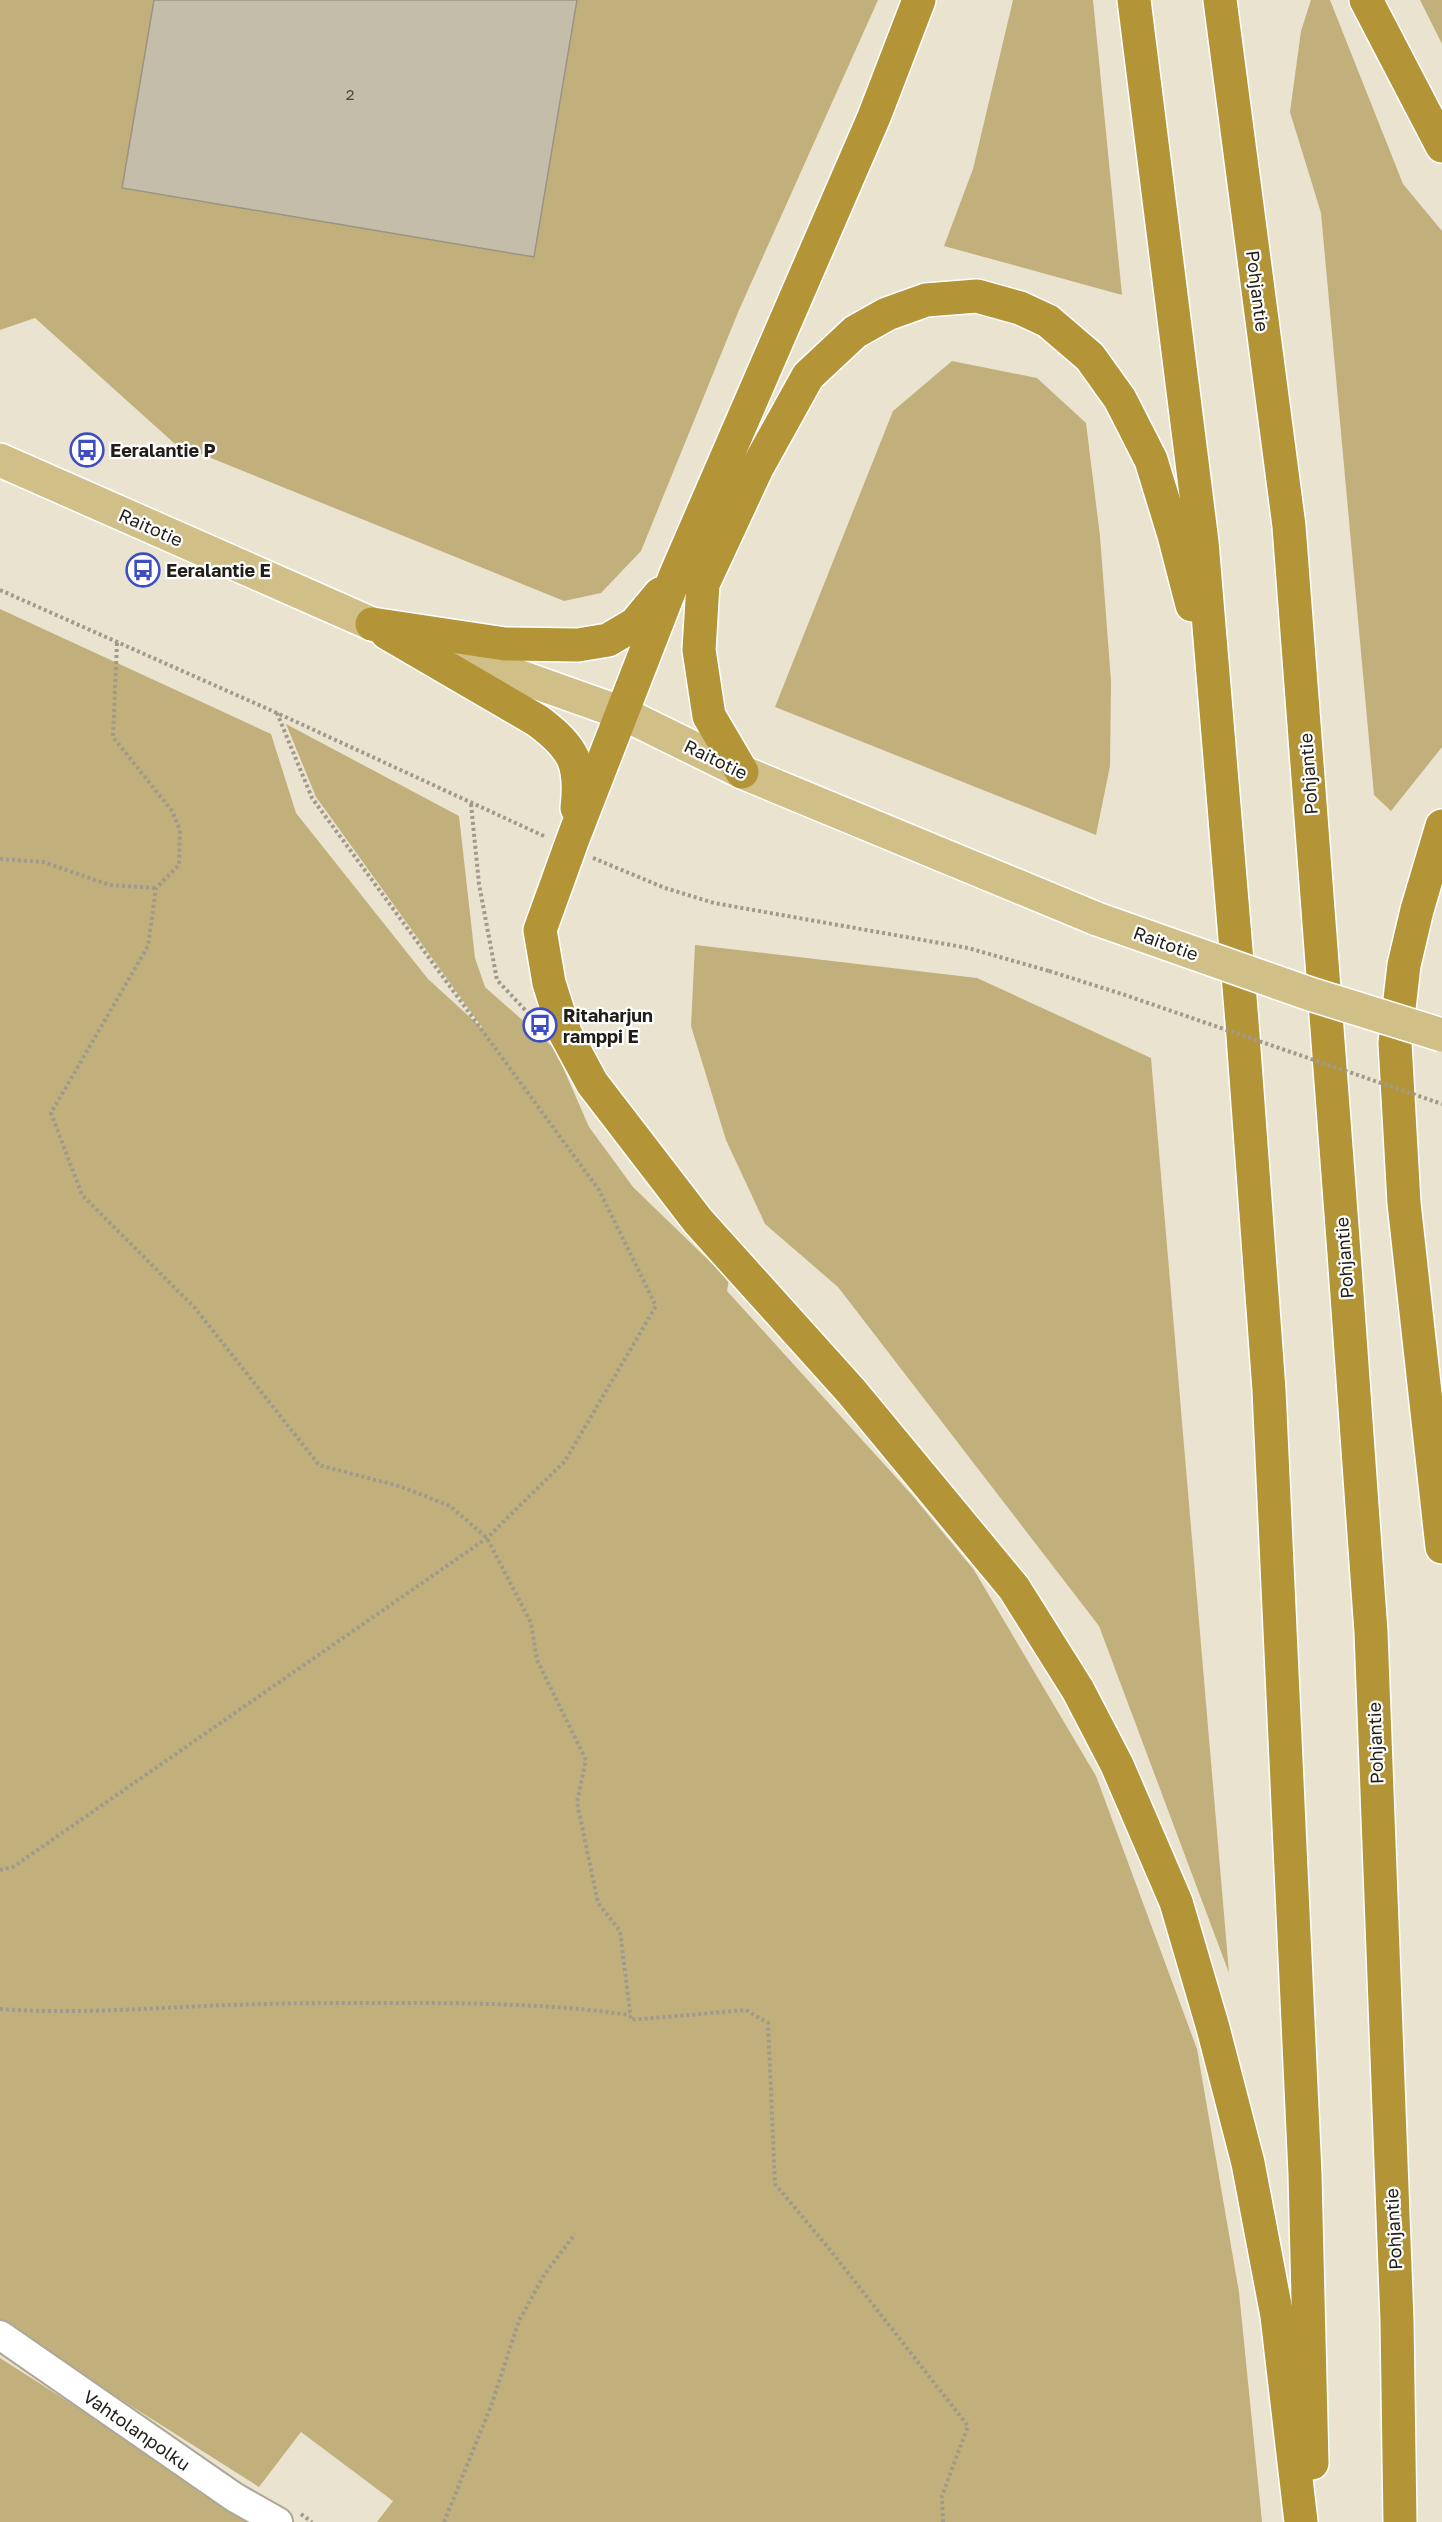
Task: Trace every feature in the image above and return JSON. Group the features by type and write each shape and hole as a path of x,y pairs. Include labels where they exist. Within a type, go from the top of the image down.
{"highway":[{"path":"919,0 874,117 676,574 540,930 549,983 565,1033 592,1083 698,1221 859,1400 1014,1588 1078,1690 1117,1765 1176,1902 1213,2028 1248,2163 1276,2316 1301,2522"},
{"path":"1134,0 1202,542 1241,1000 1269,1390 1305,2174 1313,2522"},
{"name":"Pohjantie","path":"1220,0 1288,526 1344,1253 1371,1632 1397,2321 1400,2522"},
{"path":"1366,0 1442,146"},
{"path":"742,772 709,716 699,650 703,584 758,468 808,376 855,332 887,314 926,300 977,296 1020,308 1048,321 1090,357 1120,399 1151,460 1174,535 1215,698"},
{"path":"372,624 505,644 578,645 608,640 635,624 676,574"},
{"path":"372,624 538,720 553,732 570,752 578,767 580,782 573,845"},
{"path":"1442,826 1417,910 1404,965 1395,1043 1404,1203 1442,1547"}],"main road":[{"name":"Raitotie","path":"0,460 372,624 622,713 742,772 1097,919 1310,994 1442,1035"}],"street":[{"name":"Vahtolanpolku","path":"0,2334 234,2498 278,2522"}],"path":[{"path":"0,590 665,888 714,903 969,948 1122,994 1442,1104"},
{"path":"117,643 113,737 172,811 180,830 179,865 156,888 148,946 51,1113 82,1195 195,1308 319,1465 402,1487 450,1506 487,1538 531,1623 537,1660 586,1760 577,1802 598,1903 620,1931 631,2020 746,2010 768,2023 775,2184 831,2251 968,2426 942,2496 943,2522"},
{"path":"0,1870 13,1867 487,1538 565,1461 656,1306 599,1191 312,798 277,713"},
{"path":"471,803 479,884 497,980 533,1018"},
{"path":"0,859 43,862 110,885 156,888"},
{"path":"0,2009 40,2012 320,2002 483,2003 579,2008 630,2015"},
{"path":"444,2522 491,2406 519,2321 544,2275 575,2234"}],"shaded area":[{"path":"0,0 878,0 739,310 641,551 601,593 564,601 174,443 35,318 0,330"},
{"path":"1013,0 1093,0 1122,295 944,246 973,169"},
{"path":"1311,0 1330,0 1403,184 1442,231 1442,747 1391,811 1374,795 1321,213 1290,112 1301,31"},
{"path":"1420,0 1442,0 1442,44"},
{"path":"952,361 1037,378 1086,423 1100,536 1111,681 1110,766 1096,835 775,707 893,411"},
{"path":"0,609 271,734 296,813 428,979 484,1030 316,797 286,724 459,816 475,958 485,987 555,1049 589,1127 633,1187 729,1280 727,1291 912,1495 974,1570 1096,1776 1197,2049 1239,2292 1262,2522 377,2522 393,2501 301,2432 259,2487 0,2323"},
{"path":"695,945 977,978 1151,1058 1229,1973 1099,1626 838,1287 765,1224 726,1140 691,1026"},
{"path":"0,2358 255,2521 0,2522"}],"building":[{"path":"154,0 577,0 534,257 122,188"}],"place":[{"name":"Eeralantie P","path":"87,450"},
{"name":"Eeralantie E","path":"143,570"},
{"name":"Ritaharjun ramppi E","path":"540,1025"}]}
